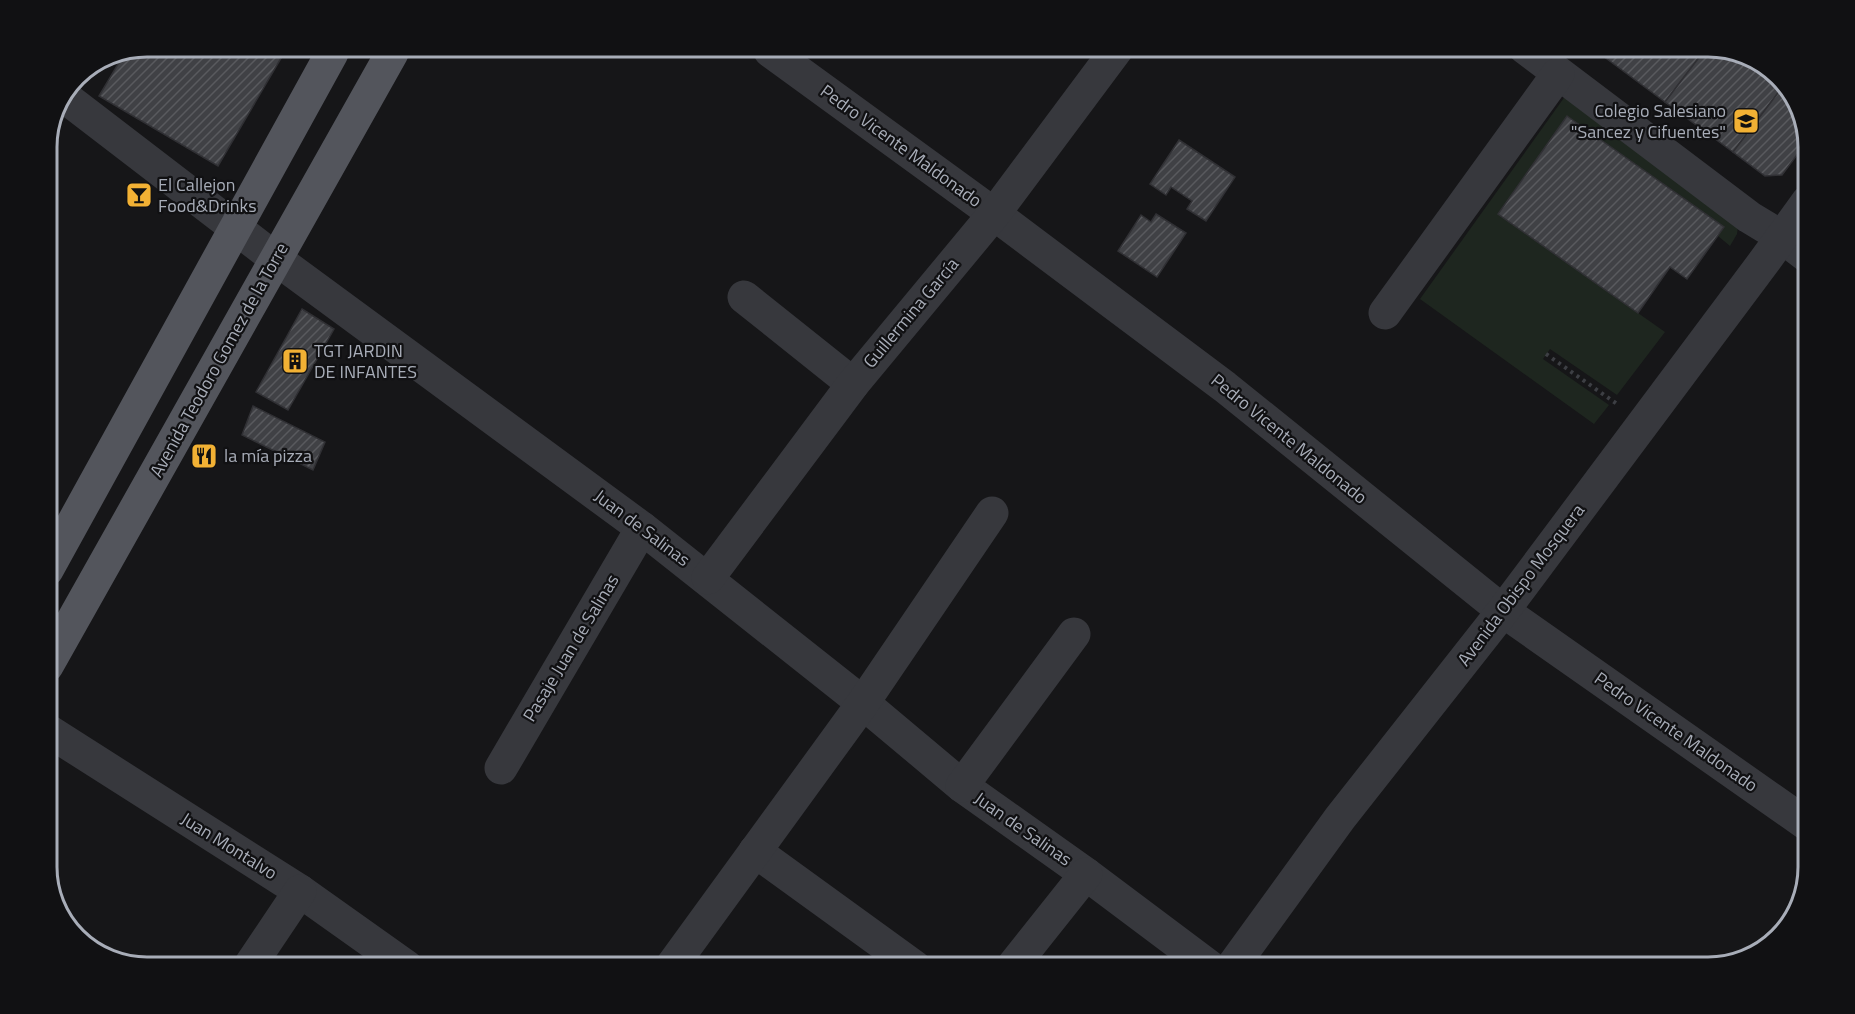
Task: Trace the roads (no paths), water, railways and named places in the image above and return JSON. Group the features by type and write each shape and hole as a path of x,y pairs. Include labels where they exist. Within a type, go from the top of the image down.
{"main road":[{"path":"57,552 330,57"},
{"name":"Avenida Teodoro Gomez de la Torre","path":"57,646 390,57"}],"street":[{"name":"Pedro Vicente Maldonado","path":"778,57 994,214 1225,387 1503,611 1798,817"},
{"name":"Guillermina García","path":"708,578 853,384 994,214 1111,57"},
{"path":"1537,57 1749,217 1798,249"},
{"path":"1385,313 1558,74"},
{"name":"Juan de Salinas","path":"70,101 276,260 708,578 962,786 1086,874 1195,957"},
{"name":"Avenida Obispo Mosquera","path":"1240,957 1340,818 1503,611 1798,215"},
{"path":"744,297 853,384"},
{"path":"678,957 863,703 992,513"},
{"name":"Pasaje Juan de Salinas","path":"501,768 642,528"},
{"path":"962,786 1074,634"},
{"name":"Juan Montalvo","path":"57,736 300,891 392,957"},
{"path":"755,851 900,957"},
{"path":"1021,957 1086,874"},
{"path":"256,957 300,891"}],"place":[{"name":"Colegio Salesiano \"Sancez y Cifuentes\"","path":"1746,121"},
{"name":"El Callejon Food&Drinks","path":"139,195"},
{"name":"TGT JARDIN DE INFANTES","path":"295,361"},
{"name":"la mía pizza","path":"204,456"}]}
